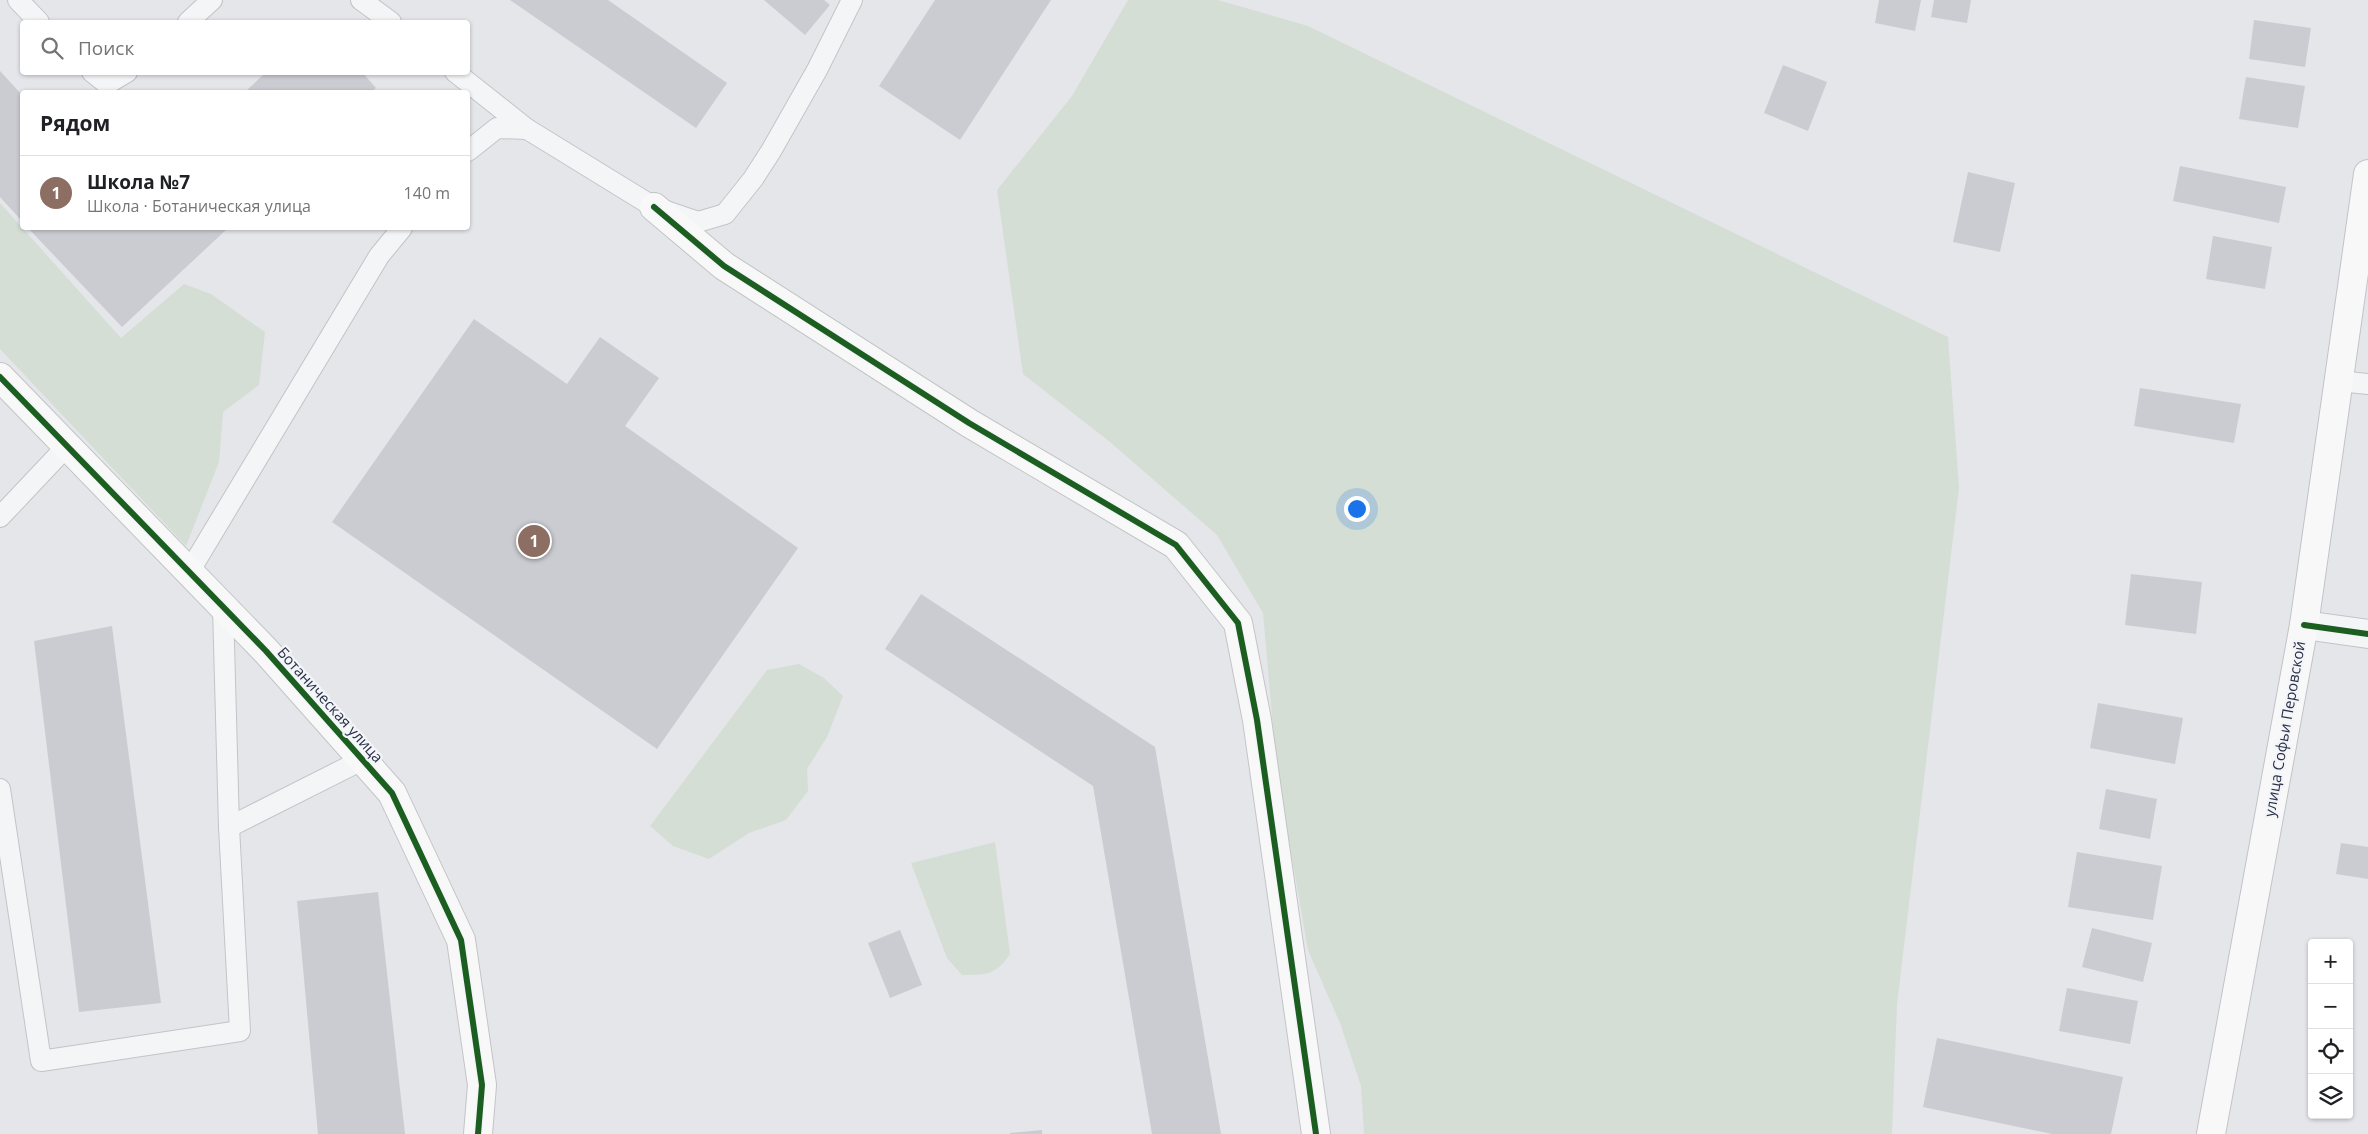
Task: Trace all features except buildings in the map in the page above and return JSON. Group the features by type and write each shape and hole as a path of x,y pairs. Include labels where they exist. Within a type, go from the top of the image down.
{"street":[{"name":"улица Софьи Перовской","path":"2211,1134 2304,625 2368,174"},
{"path":"654,207 724,266 969,423 1176,545 1238,623 1257,720 1316,1134"},
{"name":"Ботаническая улица","path":"0,377 266,651 392,793 461,940 482,1086 478,1134"},
{"path":"2304,625 2368,634"}],"lane":[{"path":"18,0 37,20"},
{"path":"190,20 212,0"},
{"path":"361,0 388,20"},
{"path":"459,75 527,129 654,207 698,222 725,214 754,179 817,70 852,0"},
{"path":"96,75 107,84 122,75"},
{"path":"470,149 497,128 527,129"},
{"path":"189,572 379,256 400,230"},
{"path":"2339,381 2368,384"},
{"path":"0,517 67,446"},
{"path":"0,789 41,1061 240,1031 229,827 223,607"},
{"path":"229,827 362,760"}],"shaded area":[{"path":"1128,0 1218,0 1308,26 1948,337 1959,488 1897,1004 1892,1134 1364,1134 1361,1086 1340,1023 1308,950 1277,772 1263,613 1217,535 1110,442 1023,374 997,190 1072,96"},
{"path":"0,203 20,225 20,230 24,230 121,338 184,284 211,294 265,332 259,385 223,412 219,462 186,546 0,349"},
{"path":"799,664 824,678 843,696 827,737 807,769 808,791 786,820 749,833 709,859 673,846 650,826 767,670"},
{"path":"995,842 1010,954 995,970 978,975 962,975 947,958 911,863"}],"cycle path":[{"path":"654,207 724,266 969,423 1176,545 1238,623 1257,720 1316,1134"},
{"path":"0,377 266,651 392,793 461,940 482,1085 478,1134"},
{"path":"2304,625 2368,634"}],"place":[{"name":"Школа №7","path":"534,541"}]}
